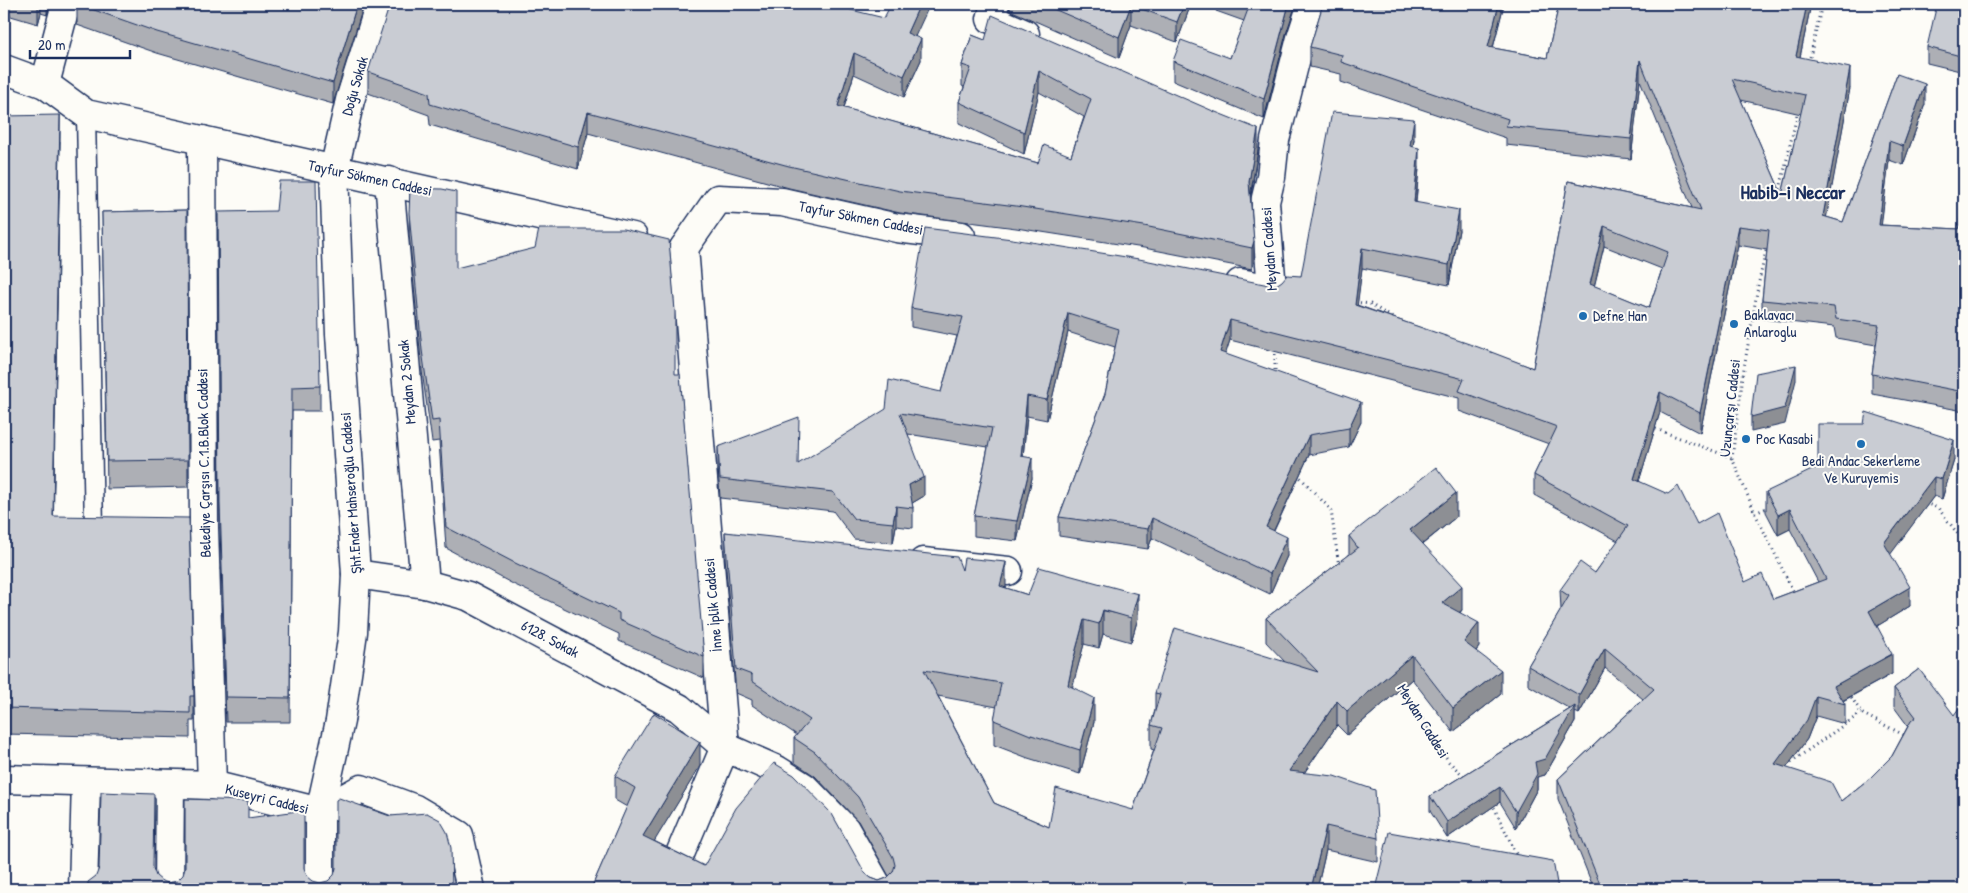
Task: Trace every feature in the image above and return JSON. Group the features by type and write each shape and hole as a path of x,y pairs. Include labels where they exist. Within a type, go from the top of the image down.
{"street":[{"path":"45,84 66,4"},
{"name":"Doğu Sokak","path":"334,170 350,100 380,4"},
{"path":"995,4 991,20 1046,43"},
{"name":"Meydan Caddesi","path":"1216,278 1272,289 1265,202 1271,177 1265,136 1312,4"},
{"name":"Tayfur Sökmen Caddesi","path":"4,69 45,84 86,114 684,248 718,199 782,202 897,228 985,239"},
{"name":"Belediye Çarşısı C.1.B.Blok Caddesi","path":"202,140 195,528 212,785"},
{"name":"Şht.Ender Mahseroğlu Caddesi","path":"320,889 320,812 340,721 353,632 356,574 340,334 334,170"},
{"name":"Meydan 2 Sokak","path":"389,181 425,584"},
{"name":"İnne İplik Caddesi","path":"684,248 725,747"},
{"path":"708,539 737,542"},
{"path":"902,560 1008,571"},
{"name":"6128. Sokak","path":"356,574 425,584 468,596 679,708 725,747"},
{"path":"680,854 725,747 777,770 804,788 845,829 879,889"},
{"name":"Kuseyri Caddesi","path":"4,780 212,785 320,812 361,789 415,809 459,835 471,889"},
{"path":"83,889 86,782"},
{"path":"169,889 170,784"}],"lane":[{"path":"86,114 94,529 121,528"}],"path":[{"path":"1809,62 1822,4"},
{"path":"1778,199 1800,101"},
{"name":"Uzunçarşı Caddesi","path":"1769,238 1758,286 1744,368 1732,458 1754,513 1796,597"},
{"path":"1758,286 1767,287"},
{"path":"1351,301 1370,304 1395,319"},
{"path":"1274,381 1275,343"},
{"path":"1649,426 1732,458"},
{"path":"1291,468 1331,510 1340,574"},
{"path":"1921,502 1938,508 1964,542"},
{"path":"1754,513 1772,506"},
{"name":"Meydan Caddesi","path":"1395,677 1407,692 1449,762 1470,782"},
{"path":"1846,688 1861,713 1913,739"},
{"path":"1783,768 1861,713"},
{"path":"1492,802 1518,859"}],"building":[{"path":"77,4 357,4 333,83 157,32"},
{"path":"390,4 827,4 884,18 891,4 920,4 907,33 921,39 904,76 854,53 838,106 1038,163 1044,145 1071,156 1091,99 1039,71 1024,132 959,102 971,68 962,65 972,35 985,40 992,15 1258,129 1249,182 1254,241 1252,248 1144,226 1016,206 900,191 789,166 588,112 578,147 430,104 429,93 368,72"},
{"path":"1042,4 1184,4 1177,22 1131,5 1119,37"},
{"path":"1250,4 1289,4 1264,99 1173,61 1181,40 1230,58"},
{"path":"1323,4 1499,4 1488,47 1547,58 1559,4 1807,4 1796,56 1850,68 1823,216 1843,222 1897,74 1925,84 1903,146 1889,141 1879,225 1959,229 1964,189 1964,392 1872,374 1879,325 1836,319 1834,307 1762,300 1769,230 1738,226 1700,413 1660,392 1634,479 1668,494 1678,486 1697,524 1717,513 1745,582 1762,574 1773,599 1826,579 1790,509 1778,515 1766,492 1818,467 1818,424 1864,424 1866,412 1954,440 1942,479 1934,477 1884,543 1910,587 1869,611 1892,654 1834,686 1845,704 1816,696 1807,720 1775,764 1831,782 1841,801 1870,778 1892,756 1911,721 1916,717 1894,688 1919,669 1954,715 1964,701 1964,889 1602,889 1558,779 1654,689 1605,648 1579,695 1528,666 1569,596 1560,590 1580,562 1595,573 1628,526 1534,475 1557,427 1459,391 1464,379 1230,320 1220,352 1361,402 1349,428 1309,435 1266,527 1287,537 1270,574 1152,518 1148,529 1059,517 1105,394 1119,329 1068,313 1047,400 1027,396 1021,456 1032,458 1017,521 974,516 992,428 900,413 924,477 909,485 913,508 896,506 893,523 854,519 833,492 720,479 718,447 799,417 798,464 886,409 889,380 941,392 963,317 911,308 925,228 1012,239 1139,259 1269,285 1276,285 1287,275 1301,276 1332,112 1414,119 1410,146 1419,148 1414,202 1459,210 1449,265 1362,248 1355,305 1533,368 1568,181 1701,210 1640,60 1631,139 1506,126 1508,119 1341,62 1342,55 1310,47","holes":["1732,79 1805,95 1782,195","1604,226 1668,252 1649,308 1590,284"]},
{"path":"1937,4 1964,4 1964,57 1927,47"},
{"path":"60,115 53,516 189,518 194,696 190,696 190,713 4,708 4,116"},
{"path":"279,181 316,181 320,386 292,387 290,698 226,697 220,503 218,212 276,211"},
{"path":"410,188 442,189 456,192 456,268 535,248 539,229 623,229 669,240 675,311 675,374 680,374 704,657 619,620 619,613 513,562 446,527 439,420 432,421 422,350 409,213"},
{"path":"187,210 188,460 107,461 102,212"},
{"path":"1796,365 1785,408 1751,417 1756,373"},
{"path":"1436,467 1456,493 1410,530 1462,586 1442,603 1479,623 1464,642 1501,670 1453,708 1412,655 1347,711 1337,701 1289,771 1334,776 1375,790 1378,838 1326,826 1311,889 591,889 635,788 615,776 654,713 700,742 643,836 704,866 736,808 774,763 794,775 832,814 865,873 879,881 887,878 893,872 895,865 893,857 858,797 815,752 794,738 810,720 752,681 752,675 736,669 725,532 957,557 962,570 964,558 1006,562 1000,586 1028,595 1039,567 1138,594 1131,618 1103,610 1099,624 1084,620 1068,685 1094,698 1080,750 1028,734 994,720 1001,683 924,670 994,803 1049,827 1056,788 1133,810 1162,728 1151,725 1160,694 1155,693 1175,628 1318,672 1266,618 1358,548 1349,536"},
{"path":"1575,706 1545,759 1535,762 1537,774 1516,812 1500,787 1447,822 1430,796"},
{"path":"101,792 154,794 153,868 156,876 168,883 177,881 183,875 185,868 185,799 248,801 248,818 304,810 304,868 307,876 313,881 320,883 328,881 334,875 336,868 336,800 339,798 390,816 427,813 440,820 447,832 451,848 452,889 88,889 88,882 96,876 99,868"},
{"path":"1389,832 1553,861 1558,889 1375,889"}],"place":[{"name":"Defne Han","path":"1583,316"},
{"name":"Baklavacı Anlaroglu","path":"1734,324"},
{"name":"Poc Kasabi","path":"1746,439"},
{"name":"Bedi Andac Sekerleme Ve Kuruyemis","path":"1861,444"}],"district":[{"name":"Habib-i Neccar","path":"1793,192"}]}
